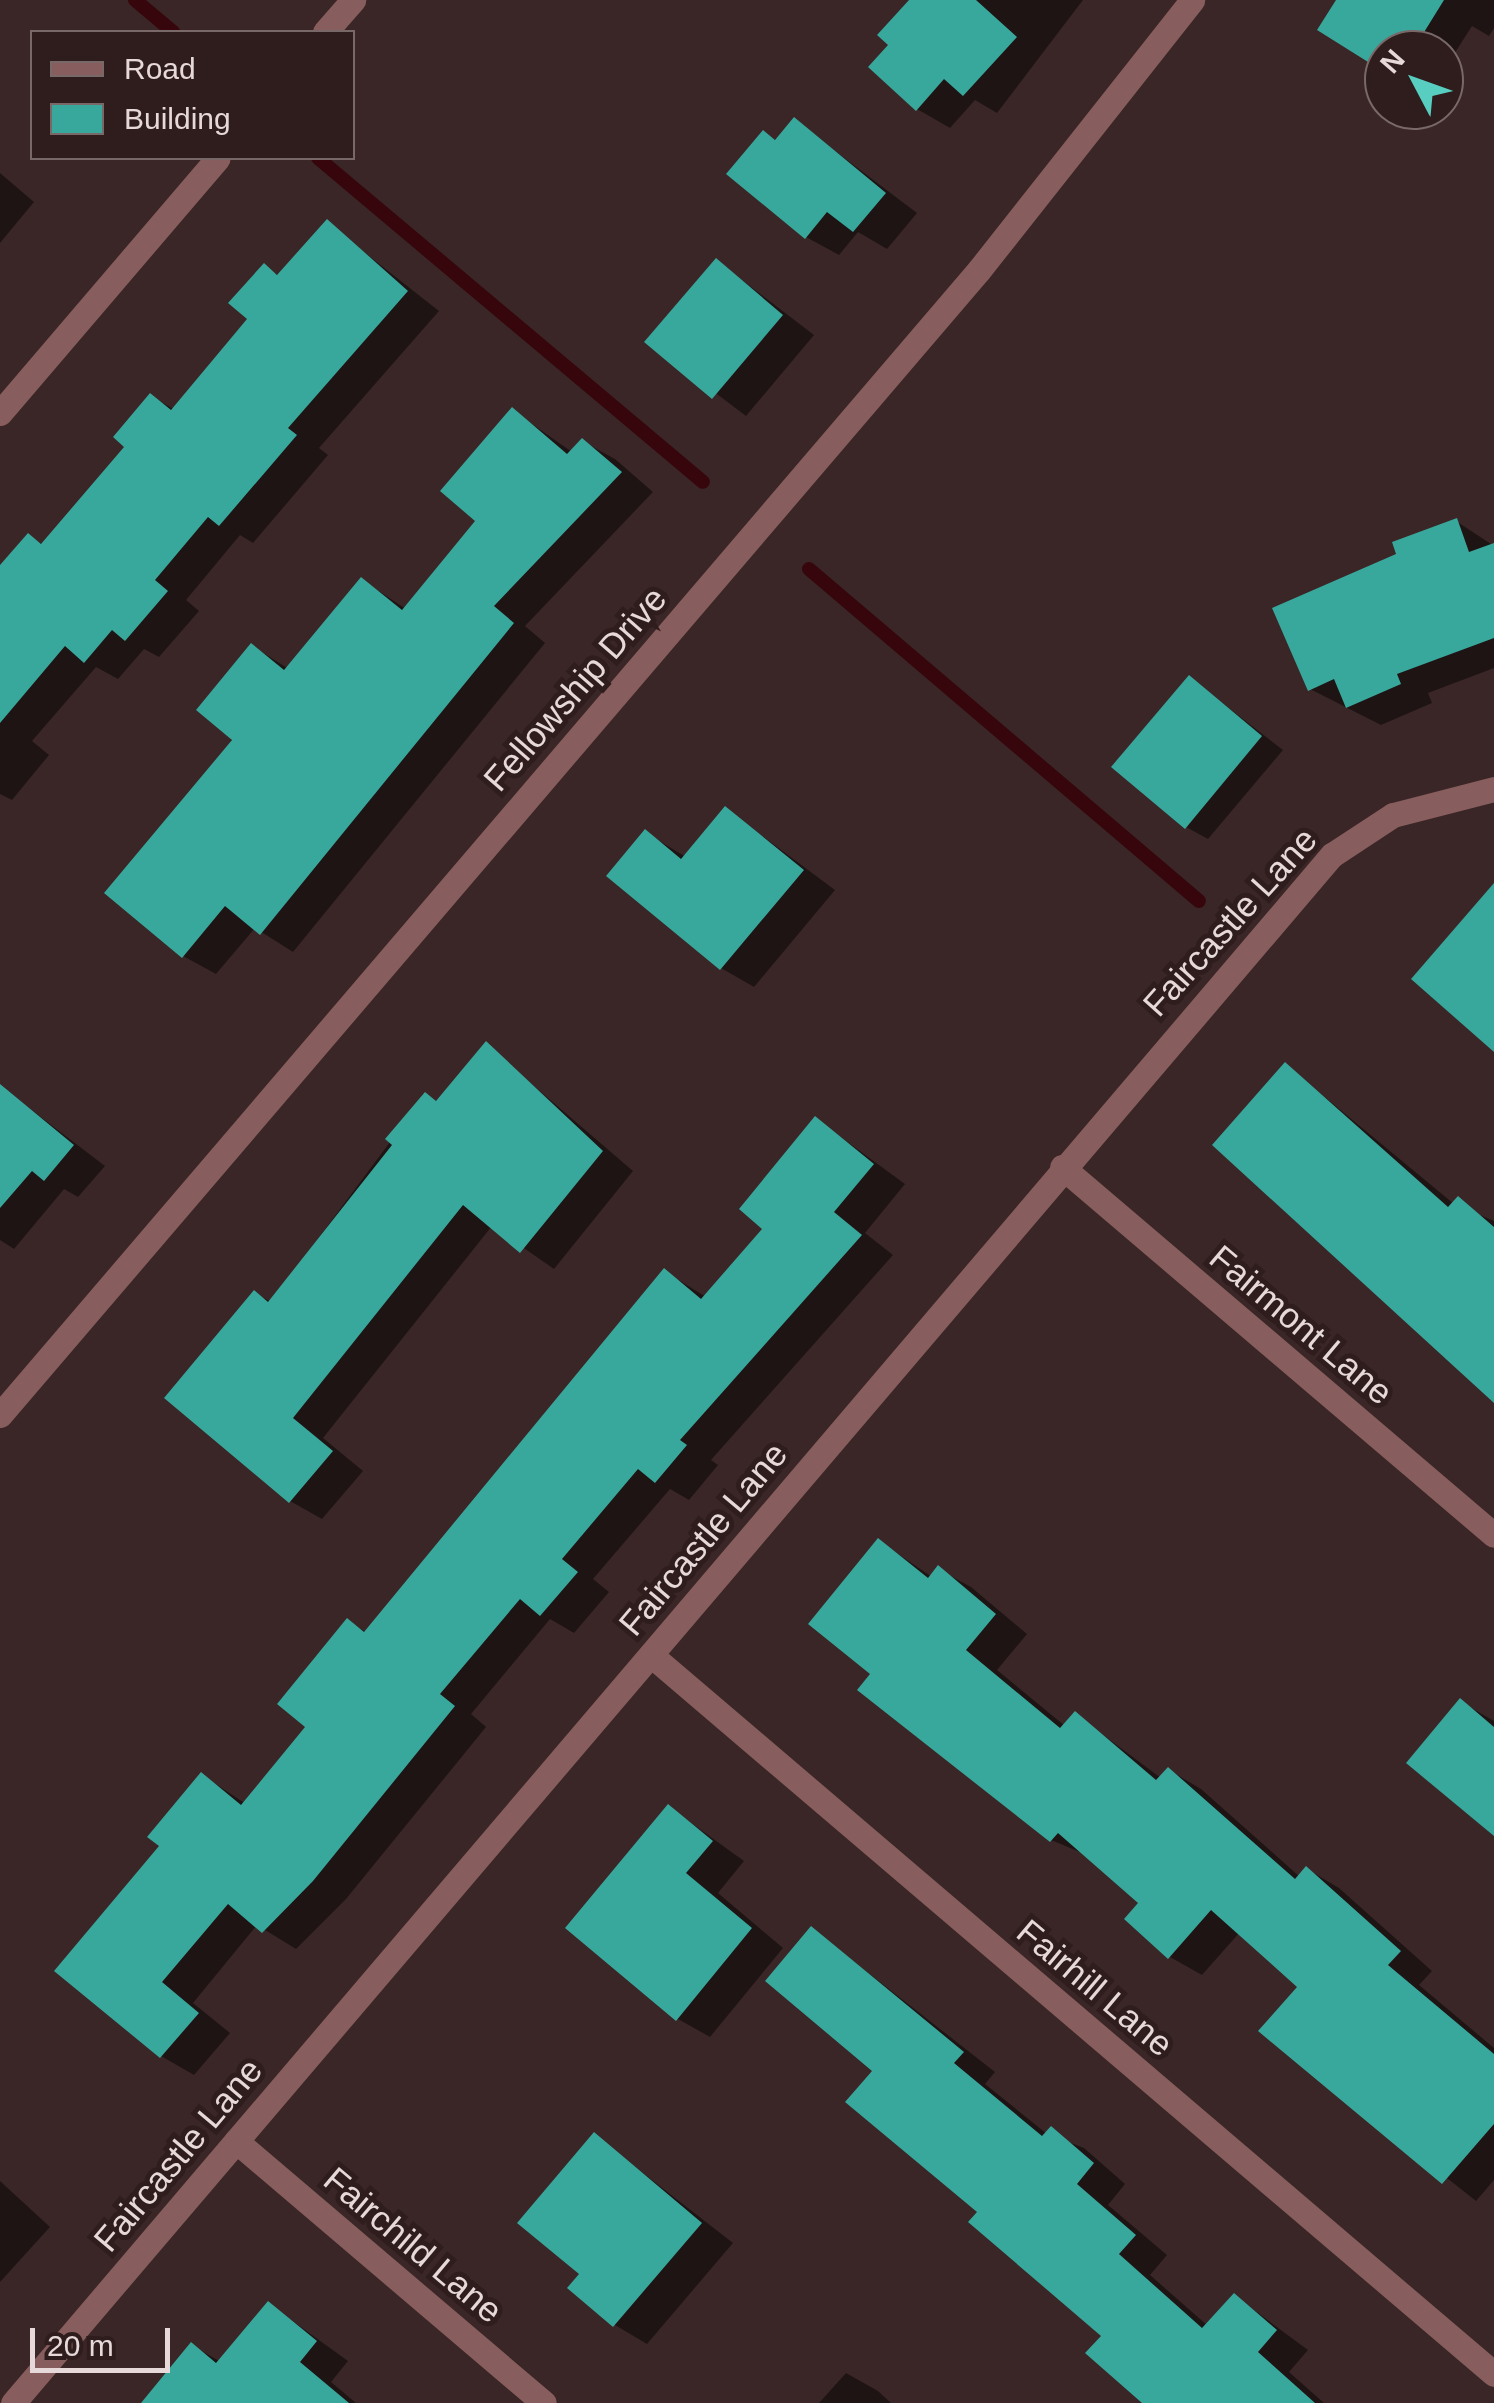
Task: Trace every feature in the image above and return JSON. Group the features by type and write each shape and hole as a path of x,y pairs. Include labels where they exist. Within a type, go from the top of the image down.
{"street":[{"path":"327,30 353,0"},
{"name":"Fellowship Drive","path":"0,1415 990,256 1192,0"},
{"path":"0,414 216,160"},
{"name":"Faircastle Lane","path":"13,2403 652,1655 1062,1167 1332,855 1393,815 1494,789"},
{"name":"Fairmont Lane","path":"1062,1167 1494,1535"},
{"name":"Fairhill Lane","path":"652,1655 1494,2374"},
{"name":"Fairchild Lane","path":"236,2141 544,2403"}],"building":[{"path":"909,0 976,0 1017,37 963,96 944,79 916,111 868,67 888,45 877,35"},
{"path":"1336,0 1444,0 1425,30 1364,30 1364,59 1317,30"},
{"path":"794,117 886,193 853,232 827,212 805,239 726,174 763,130 775,140"},
{"path":"327,219 408,291 288,428 297,435 219,526 208,517 155,580 168,591 125,641 112,630 84,663 65,646 0,723 0,565 28,533 41,544 124,447 113,437 150,393 171,410 247,319 228,303 264,263 277,275"},
{"path":"716,258 783,315 712,399 644,342"},
{"path":"512,407 567,454 582,438 622,472 494,606 514,623 260,935 225,906 182,958 104,893 232,740 196,710 251,643 284,670 361,577 402,610 475,521 440,491"},
{"path":"1457,518 1469,552 1494,543 1494,638 1397,674 1401,684 1346,708 1334,679 1308,691 1272,608 1396,554 1392,542"},
{"path":"1189,675 1262,736 1185,829 1111,767"},
{"path":"725,806 804,870 720,970 606,876 645,829 681,859"},
{"path":"1494,883 1494,1052 1411,979"},
{"path":"486,1041 603,1151 520,1253 463,1205 293,1418 333,1451 289,1503 164,1398 254,1290 268,1302 392,1145 385,1139 425,1092 436,1101"},
{"path":"1285,1062 1448,1207 1458,1196 1494,1227 1494,1403 1212,1145"},
{"path":"0,1084 74,1145 44,1181 32,1171 0,1208"},
{"path":"815,1116 874,1164 834,1212 862,1235 680,1440 687,1445 655,1483 638,1469 562,1559 578,1572 540,1616 520,1599 440,1694 455,1706 313,1881 262,1933 228,1904 162,1982 199,2013 160,2058 54,1971 159,1846 147,1837 201,1772 241,1805 305,1727 277,1704 347,1618 364,1632 664,1268 701,1299 762,1229 739,1209"},
{"path":"878,1538 928,1578 938,1565 996,1614 966,1650 1060,1728 1075,1711 1156,1780 1168,1767 1295,1879 1306,1866 1401,1951 1388,1965 1494,2054 1494,2124 1442,2184 1258,2031 1297,1987 1211,1910 1168,1959 1124,1919 1138,1903 1058,1833 1050,1842 857,1690 870,1674 808,1624"},
{"path":"1460,1698 1494,1727 1494,1836 1406,1763"},
{"path":"668,1804 713,1841 686,1873 752,1928 676,2021 565,1928"},
{"path":"811,1926 964,2052 954,2063 1042,2136 1051,2126 1094,2163 1077,2184 1136,2235 1119,2254 1202,2328 1234,2293 1277,2330 1258,2352 1315,2403 1142,2403 1085,2353 1101,2336 968,2222 977,2212 845,2102 872,2071 765,1981"},
{"path":"594,2132 702,2223 613,2327 567,2288 579,2274 517,2223"},
{"path":"268,2301 317,2341 300,2362 349,2403 141,2403 191,2342 216,2363"}],"waterway":[{"path":"135,0 171,30"},
{"path":"320,160 703,482"},
{"path":"809,569 1199,901"}]}
